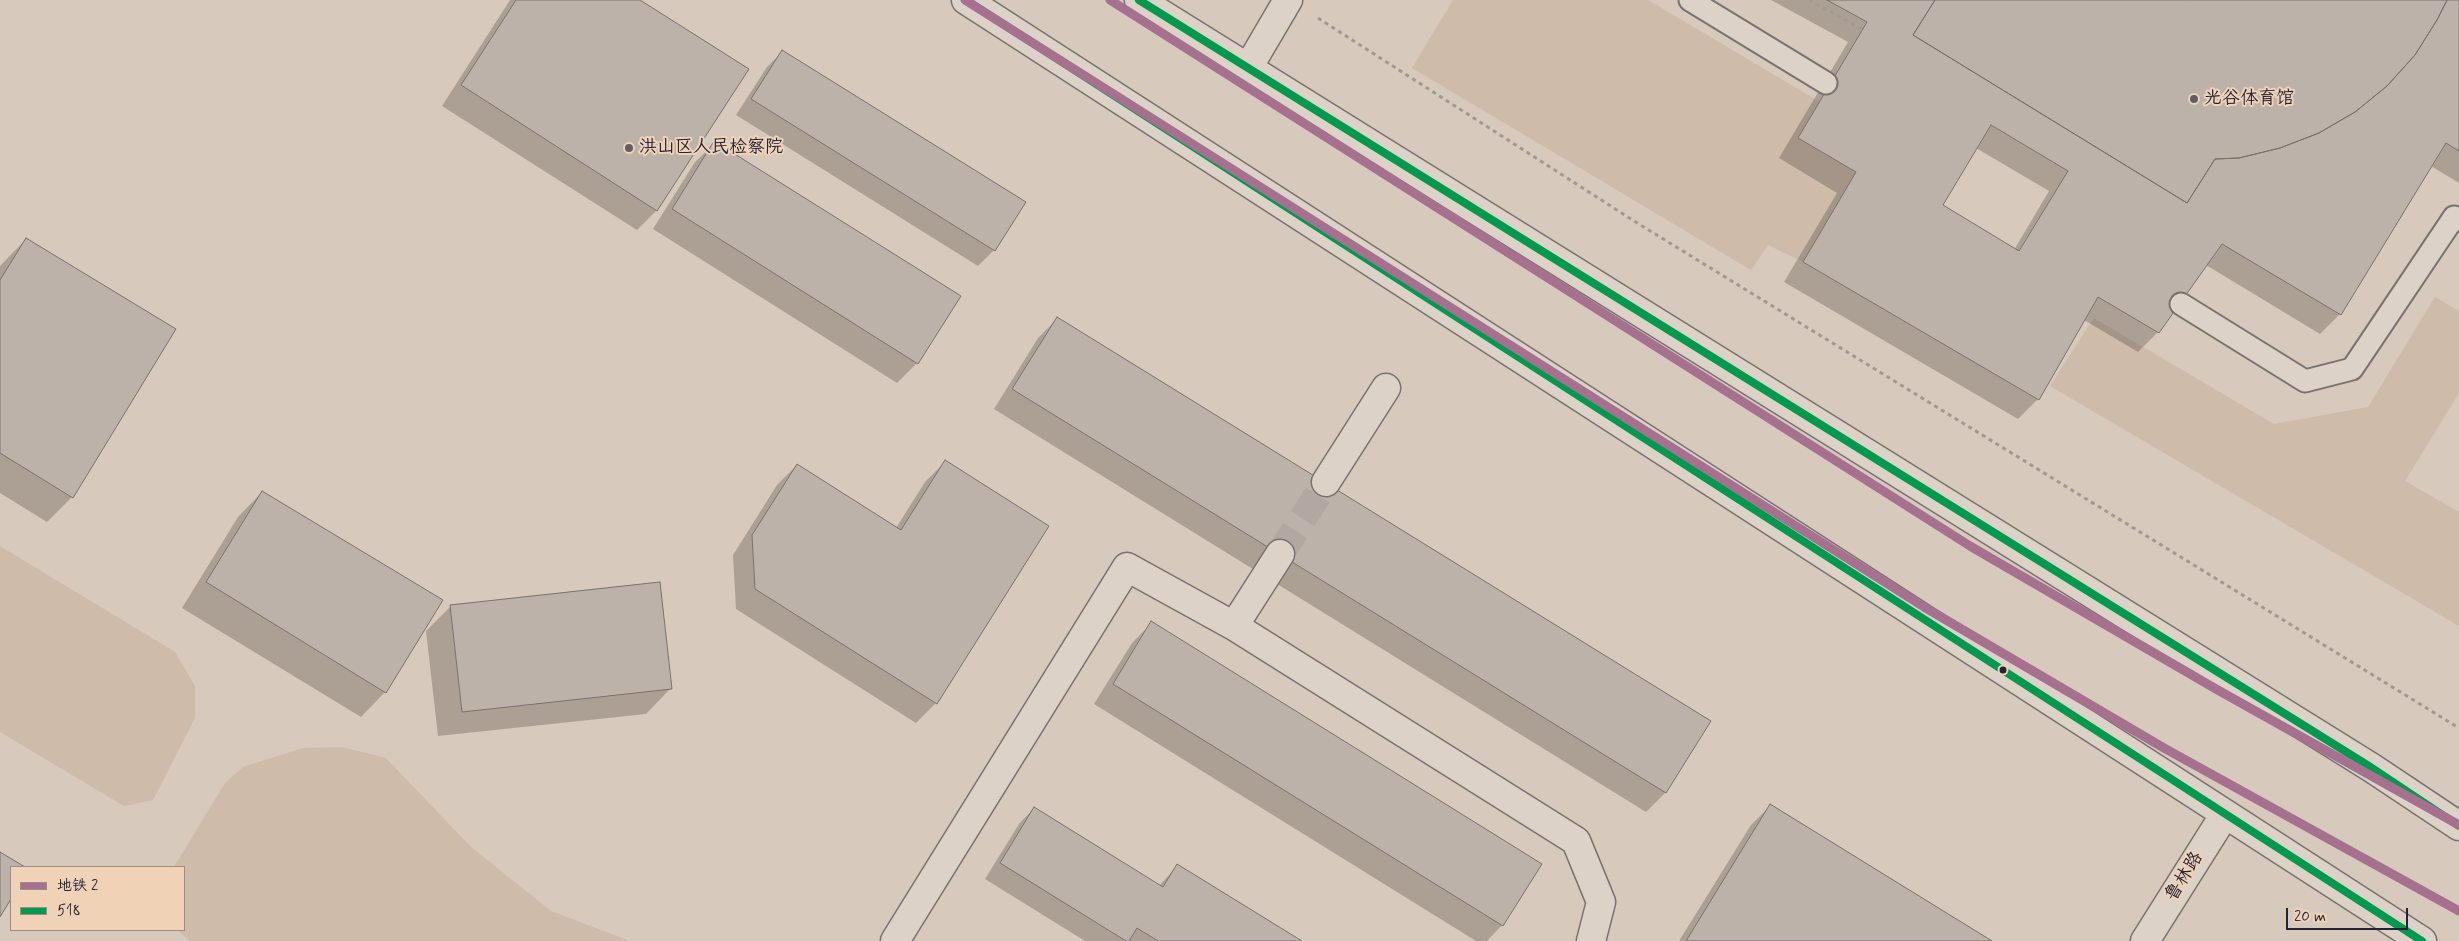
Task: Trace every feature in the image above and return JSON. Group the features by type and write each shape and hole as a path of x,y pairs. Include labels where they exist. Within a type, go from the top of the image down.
{"main road":[{"path":"966,0 2422,941"},
{"path":"1139,0 2364,763 2459,826"},
{"path":"1248,68 1288,0"},
{"path":"1326,482 1386,388"},
{"path":"1234,626 1280,554"},
{"path":"895,941 1127,568 1234,626 1576,841 1601,902 1590,941"},
{"name":"鲁林路","path":"2145,941 2226,814"}],"lane":[{"path":"1690,0 1826,83"},
{"path":"2181,304 2305,381 2352,369 2454,218 2459,220"}],"path":[{"path":"1810,0 1862,29"},
{"path":"1315,16 1634,221 2459,728"}],"shaded area":[{"path":"1453,0 1648,0 1820,102 1798,138 1856,172 1803,262 1768,245 1751,270 1412,68"},
{"path":"2435,297 2459,311 2459,393 2405,481 2459,512 2459,626 2050,386 2094,318 2274,424 2368,407"},
{"path":"0,546 175,652 195,686 195,718 153,800 124,806 0,732"},
{"path":"342,747 386,758 471,847 551,911 630,941 190,941 178,931 185,931 185,866 175,866 225,783 243,767 303,748"}],"building":[{"name":"洪山区人民检察院","path":"516,0 640,0 749,69 657,211 461,85"},
{"path":"1827,0 1935,0 1913,35 2187,203 2215,159 2239,158 2280,148 2319,133 2355,112 2387,86 2415,55 2447,0 2459,0 2459,151 2446,143 2341,315 2222,244 2159,333 2098,297 2039,400 1803,262 1856,172 1798,138 1867,22","holes":["1991,125 2068,171 2019,251 1943,205"]},
{"name":"光谷体育馆","path":"1935,0 2447,0 2415,55 2387,86 2355,112 2319,133 2280,148 2239,158 2215,159 2187,203 1913,35"},
{"path":"782,50 1026,202 995,251 751,99"},
{"path":"714,141 961,296 918,364 672,209"},
{"path":"26,238 176,329 73,498 0,453 0,280"},
{"path":"1057,317 1711,721 1666,793 1012,389"},
{"path":"945,460 1049,526 937,704 755,589 752,535 797,464 901,530"},
{"path":"262,491 443,600 386,693 206,582"},
{"path":"660,582 672,689 462,712 450,605"},
{"path":"1151,621 1542,864 1503,926 1113,684"},
{"path":"1770,804 1992,941 1686,941"},
{"path":"1034,807 1163,887 1177,864 1302,941 1158,941 1137,928 1129,941 1126,941 1000,863"},
{"path":"0,852 23,866 10,866 10,901 0,917"}],"tunnel":[{"path":"1280,554 1326,482"}],"metro line":[{"name":"2","path":"965,0 1924,607 2164,748 2459,911"},
{"name":"2","path":"1110,0 1970,546 2216,689 2459,825"}],"transit line":[{"name":"518","path":"966,0 2422,941"},
{"name":"518","path":"1139,0 2372,768 2459,826"}],"place":[{"name":"光谷体育馆","path":"2194,99"},
{"name":"洪山区人民检察院","path":"629,148"}]}
